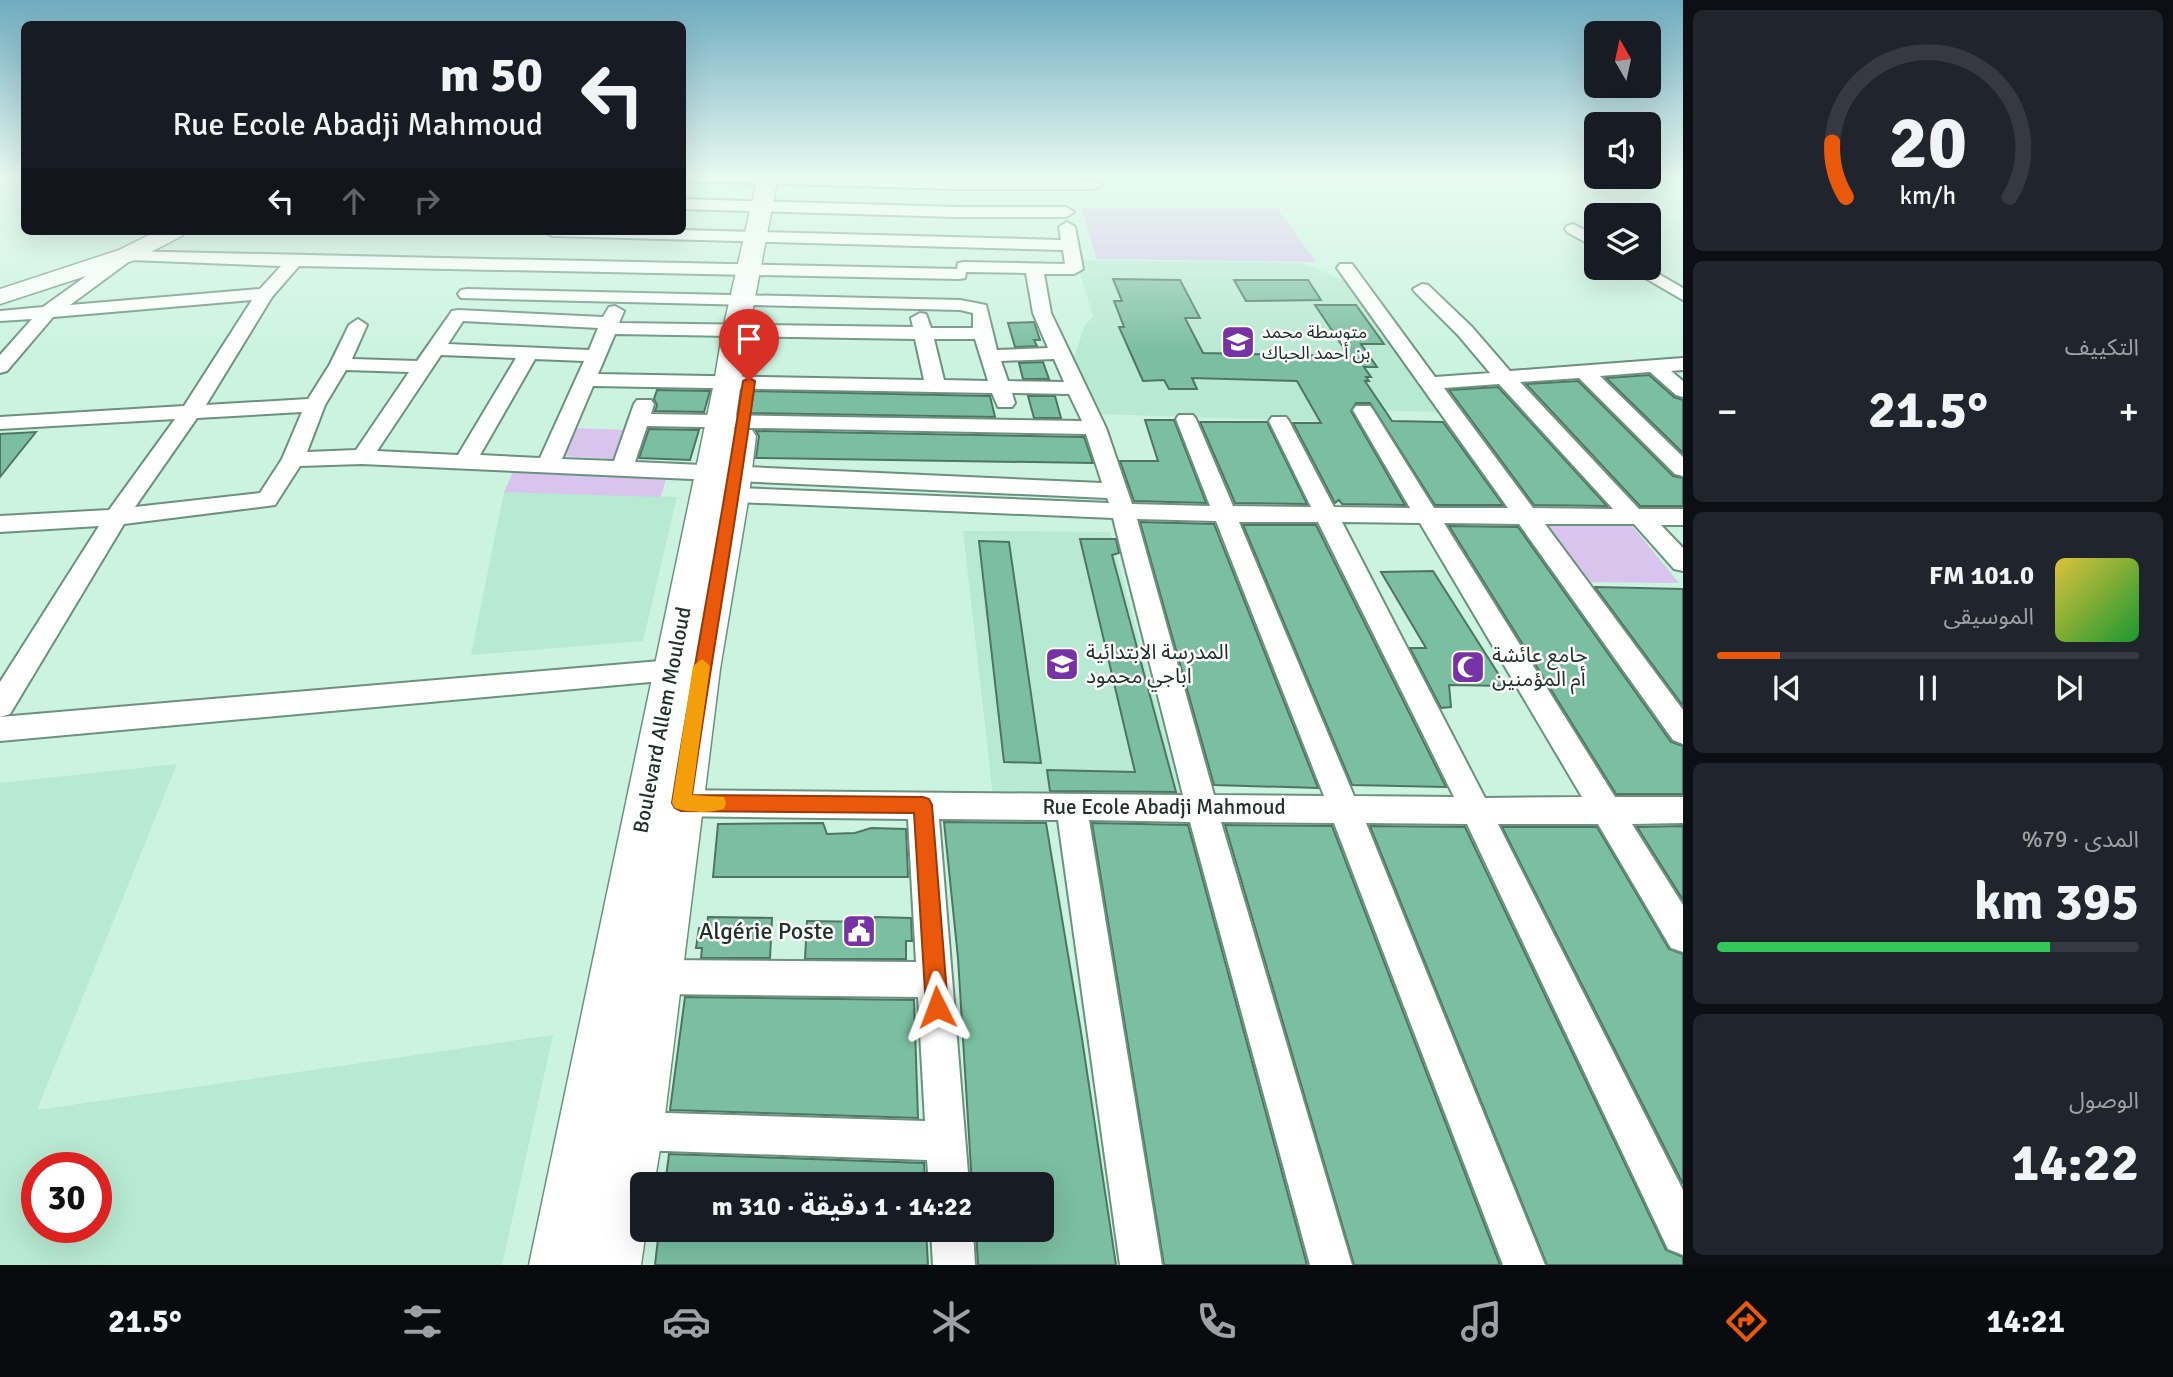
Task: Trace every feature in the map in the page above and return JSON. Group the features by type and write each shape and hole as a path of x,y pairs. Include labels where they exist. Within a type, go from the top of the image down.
{"main road":[{"path":"0,297 127,255 166,235"},
{"name":"Boulevard Allem Mouloud","path":"559,1265 664,803 764,236"},
{"name":"Boulevard Allem Mouloud","path":"611,1265 636,1131 657,978 664,803"}],"street":[{"path":"723,235 1068,245"},
{"path":"960,235 964,298 980,309"},
{"path":"0,366 48,312 127,255 295,261 758,269 1074,269 1067,235"},
{"path":"0,706 116,517 191,412 265,294 295,261"},
{"path":"548,467 621,298 629,267"},
{"path":"1034,268 1042,313 1095,428 1120,501 1202,808 1331,1265"},
{"path":"1346,268 1683,732"},
{"path":"1657,280 1683,295"},
{"path":"1422,289 1465,331 1505,378 1683,563"},
{"path":"0,316 265,294"},
{"path":"467,294 621,298 749,316 924,333 982,334"},
{"path":"362,457 458,315 609,325 915,304 961,305 980,309"},
{"path":"915,304 935,385"},
{"path":"980,309 982,334 992,356 1010,425"},
{"path":"0,524 116,517 267,500 293,458 315,405 340,364 358,325"},
{"path":"992,356 1060,353"},
{"path":"340,364 528,354 597,356"},
{"path":"465,462 528,354"},
{"path":"1430,383 1683,365"},
{"path":"1654,366 1683,391"},
{"path":"1583,371 1683,469"},
{"path":"587,380 1076,388"},
{"path":"622,469 652,383"},
{"path":"0,423 315,405"},
{"path":"1363,410 1430,516 1683,936"},
{"path":"1186,419 1344,808 1524,1265"},
{"path":"638,420 1095,428"},
{"path":"1279,421 1476,811 1683,1234"},
{"path":"293,458 362,457 622,469 721,484 1120,501 1225,514 1683,517"},
{"path":"0,729 687,669"},
{"name":"Rue Ecole Abadji Mahmoud","path":"664,803 1476,811 1683,810"},
{"path":"923,805 948,1172"},
{"path":"1071,806 1141,1265"},
{"path":"657,978 935,980"},
{"path":"636,1131 946,1141"},
{"path":"953,1242 954,1265"}],"shaded area":[{"path":"1089,235 1297,235 1316,262 1097,259"},
{"name":"متوسطة محمد بن أحمد الحباك","path":"1076,260 1301,263 1357,285 1445,412 1360,410 1367,423 1099,414 1074,358 1084,327 1093,316"},
{"path":"573,428 628,430 617,459 560,456"},
{"path":"514,470 667,475 661,497 504,492"},
{"path":"504,492 677,497 643,641 471,655"},
{"path":"1540,525 1632,526 1679,583 1581,582"},
{"name":"المدرسة الابتدائية اباجي محمود","path":"963,531 1110,532 1182,798 993,796"},
{"path":"177,764 37,1110 553,1035 502,1265 0,1265 0,783"}],"building":[{"path":"1113,279 1180,280 1200,318 1185,318 1203,353 1349,356 1315,305 1356,305 1384,344 1361,344 1377,367 1364,367 1371,377 1366,377 1369,381 1365,381 1392,421 1443,422 1503,505 1435,505 1370,403 1356,403 1351,411 1405,505 1342,504 1339,500 1335,503 1293,423 1321,423 1297,381 1192,378 1197,389 1169,389 1164,380 1143,381 1119,327 1124,327 1114,301 1122,301"},
{"path":"1234,280 1308,280 1321,300 1246,301"},
{"path":"1034,322 1040,340 1034,340 1037,346 1015,347 1008,323"},
{"path":"1043,362 1049,379 1023,379 1019,363"},
{"path":"1649,375 1674,397 1683,400 1683,453 1606,378"},
{"path":"1578,381 1673,476 1683,478 1683,506 1640,506 1526,384"},
{"path":"1498,387 1607,506 1534,505 1449,390"},
{"path":"657,390 710,391 704,412 655,411 657,405 654,399"},
{"path":"754,391 990,396 995,417 750,413"},
{"path":"1028,396 1055,396 1061,418 1034,418"},
{"path":"1145,420 1174,420 1206,503 1134,501 1120,461 1158,461"},
{"path":"1200,422 1267,422 1307,504 1235,503"},
{"path":"649,429 699,430 690,460 639,458"},
{"path":"756,431 1084,437 1093,463 756,458 759,436"},
{"path":"36,432 0,477 0,434"},
{"path":"1140,522 1214,524 1318,788 1214,785"},
{"path":"1243,525 1316,525 1446,787 1352,785"},
{"path":"1449,526 1518,527 1671,742 1683,746 1683,794 1616,794"},
{"path":"1080,539 1116,539 1119,553 1112,555 1176,792 1050,791 1047,770 1135,772"},
{"path":"979,541 1009,542 1041,763 1004,762"},
{"path":"1433,571 1506,686 1449,685 1451,707 1441,708 1410,648 1426,648 1381,572"},
{"path":"1595,587 1683,589 1683,706"},
{"path":"944,822 1046,823 1116,1265 978,1265 977,1242 1054,1242 1054,1172 971,1172 958,958"},
{"path":"823,823 827,834 855,833 871,828 906,829 908,877 713,877 718,824"},
{"path":"1092,823 1188,825 1307,1265 1164,1265"},
{"path":"1225,825 1332,826 1500,1265 1354,1265"},
{"path":"1370,826 1465,827 1666,1250 1683,1257 1683,1265 1547,1265"},
{"path":"1683,826 1683,900 1637,827"},
{"path":"1502,827 1597,827 1669,949 1683,954 1683,1184"},
{"path":"708,917 772,918 770,958 701,958 702,948 696,948 699,928 707,928"},
{"name":"Algérie Poste","path":"875,917 911,918 912,941 906,941 906,959 805,959 807,921 873,922"},
{"path":"685,997 914,1000 918,1118 670,1110"},
{"path":"669,1154 924,1163 924,1172 667,1172"},
{"path":"658,1242 927,1242 928,1265 655,1265"}],"slow traffic":[{"path":"702,666 681,803 717,803"}],"place":[{"name":"متوسطة محمد بن أحمد الحباك","path":"1238,342"},
{"name":"المدرسة الابتدائية اباجي محمود","path":"1062,664"},
{"name":"جامع عائشة أم المؤمنين","path":"1468,667"},
{"name":"Algérie Poste","path":"859,931"}],"route":[{"path":"749,381 733,495 701,668 681,803 923,805 937,1007"}]}
